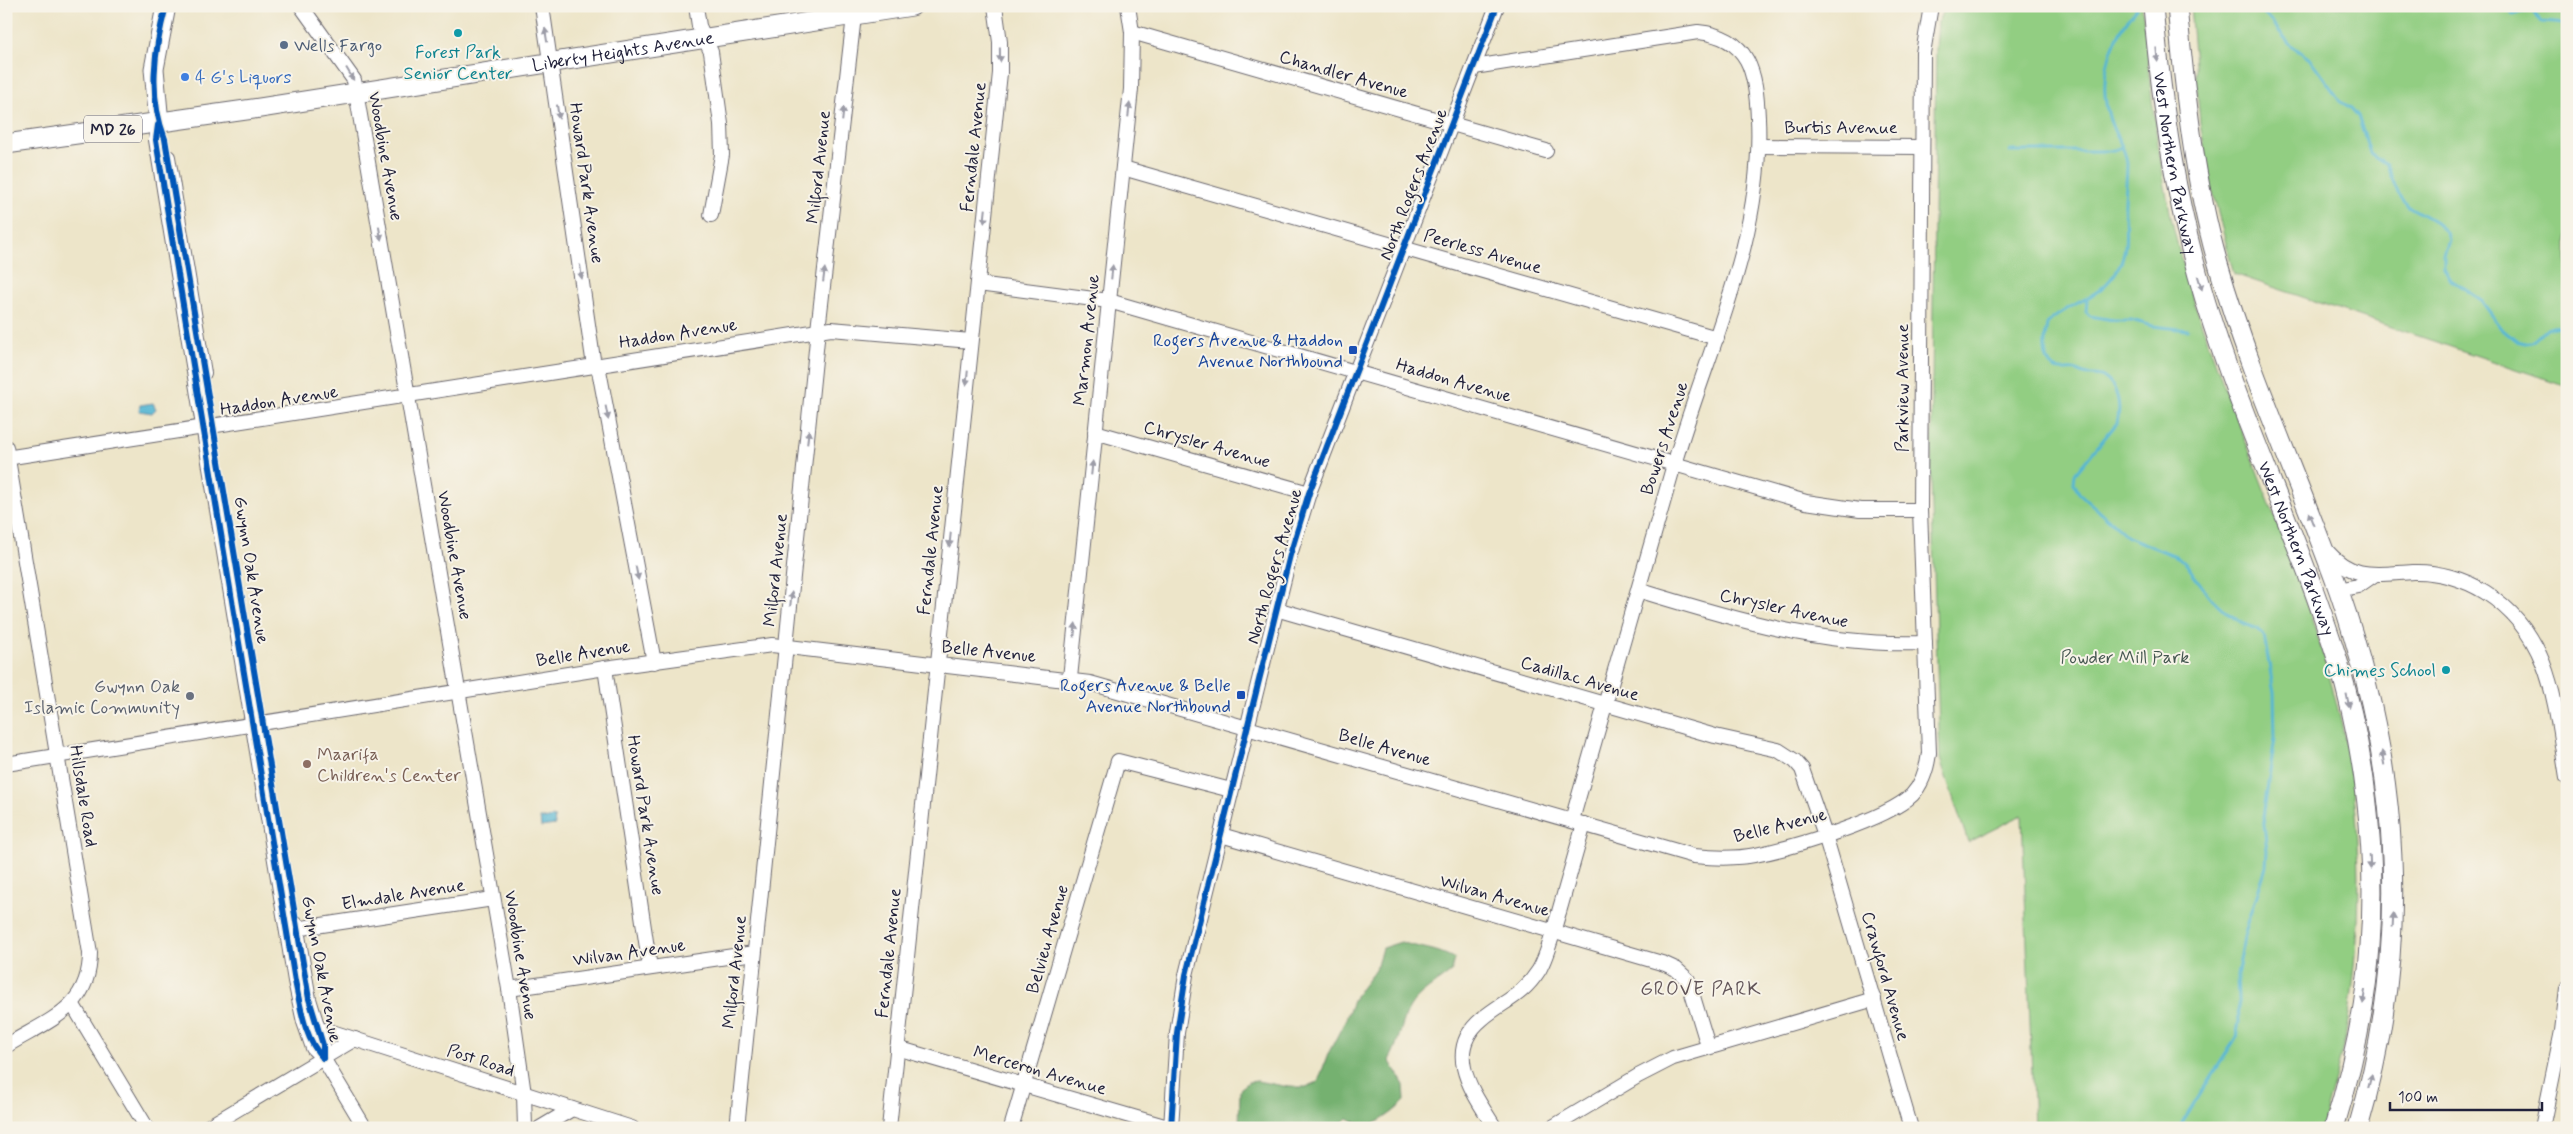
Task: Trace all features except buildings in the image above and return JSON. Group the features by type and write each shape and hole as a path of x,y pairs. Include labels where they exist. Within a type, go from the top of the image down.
{"main road":[{"name":"Gwynn Oak Avenue","path":"159,123 154,70 166,6"},
{"name":"Liberty Heights Avenue","path":"6,144 357,94 706,39 866,11 912,6"},
{"name":"West Northern Parkway","path":"2153,6 2169,149 2193,260 2223,353 2313,588 2338,661 2358,749 2366,815 2372,906 2370,949 2361,1018 2334,1128"},
{"name":"West Northern Parkway","path":"2177,6 2189,125 2203,206 2218,265 2245,346 2338,590 2374,708 2388,785 2393,867 2392,947 2373,1068 2361,1123"},
{"path":"2313,588 2338,590"}],"street":[{"name":"Woodbine Avenue","path":"300,6 352,76 357,94 509,989 524,1094 525,1128"},
{"name":"Howard Park Avenue","path":"542,6 596,365 654,662"},
{"path":"696,6 699,26 711,52 722,139 720,170 711,214"},
{"name":"Ferndale Avenue","path":"889,1128 1000,73 1000,42 995,6"},
{"name":"Marmon Avenue","path":"1070,678 1131,89 1132,32 1128,6"},
{"name":"North Rogers Avenue","path":"1171,1128 1174,1064 1181,1004 1276,609 1309,493 1497,6"},
{"name":"Parkview Avenue","path":"1926,770 1929,753 1920,510 1922,147 1923,53 1931,6"},
{"name":"Milford Avenue","path":"737,1128 818,330 866,11"},
{"name":"Chandler Avenue","path":"1132,32 1546,151"},
{"name":"Bowers Avenue","path":"1474,67 1698,32 1725,38 1735,45 1750,64 1757,94 1760,146 1759,170 1750,222 1717,338 1694,400 1674,464 1638,590 1606,705 1546,955 1529,983 1508,1003 1482,1019 1469,1034 1462,1055 1465,1076 1495,1128"},
{"name":"Gwynn Oak Avenue","path":"159,123 156,140 208,427 293,930 304,1022 313,1048 323,1058 365,1128"},
{"name":"Burtis Avenue","path":"1760,146 1922,147"},
{"name":"Peerless Avenue","path":"1123,168 1717,338"},
{"name":"Haddon Avenue","path":"978,284 1109,301 1826,506 1860,510 1920,510"},
{"name":"Haddon Avenue","path":"7,455 208,427 818,330 831,329 971,341"},
{"name":"Chrysler Avenue","path":"1095,432 1309,493"},
{"name":"Hillsdale Road","path":"7,455 90,953 90,969 86,981 73,1005"},
{"path":"2321,544 2341,565 2350,570 2374,575 2415,572 2449,577 2482,591 2515,616 2530,634 2546,667 2567,778"},
{"path":"2338,590 2358,586 2374,575"},
{"name":"Chrysler Avenue","path":"1638,590 1774,629 1857,643 1925,643"},
{"name":"Cadillac Avenue","path":"1276,609 1735,742 1778,750 1802,769 1825,836"},
{"name":"Belle Avenue","path":"6,764 605,668 761,646 787,647 1070,678 1104,686 1674,851 1713,858 1754,855 1825,836 1888,812 1901,804 1916,789 1926,770"},
{"name":"Howard Park Avenue","path":"605,668 650,968"},
{"name":"Belvieu Avenue","path":"1011,1128 1118,761 1231,790"},
{"name":"Wilvan Avenue","path":"1221,835 1665,964 1682,974 1692,988 1708,1046"},
{"name":"Crawford Avenue","path":"1825,836 1911,1128"},
{"name":"Elmdale Avenue","path":"293,930 493,899"},
{"name":"Gwynn Oak Avenue","path":"293,930 309,999 323,1045 323,1058"},
{"name":"Wilvan Avenue","path":"509,989 754,952"},
{"path":"2542,1128 2562,1031 2567,989"},
{"path":"1551,1128 1656,1066 1708,1046 1874,999"},
{"path":"6,1046 73,1005 147,1128"},
{"name":"Post Road","path":"318,1033 326,1030 356,1039 632,1128"},
{"path":"206,1128 356,1039"},
{"name":"Merceron Avenue","path":"897,1048 1171,1128"},
{"path":"540,1128 572,1109"}],"green space":[{"name":"Powder Mill Park","path":"1945,6 2142,6 2159,150 2172,222 2181,257 2211,350 2278,524 2319,640 2336,700 2349,760 2354,792 2359,861 2355,966 2346,1032 2322,1128 2034,1128 2022,815 1968,842 1940,759 1931,476 1936,49 1938,22"},
{"path":"2190,6 2567,6 2567,386 2234,274 2211,186 2200,123"},
{"path":"1401,942 1448,955 1455,959 1452,971 1423,993 1409,1009 1389,1060 1404,1085 1405,1101 1385,1117 1368,1125 1363,1125 1348,1118 1334,1128 1239,1128 1240,1089 1249,1082 1257,1081 1289,1087 1306,1087 1318,1082 1328,1054 1355,996 1376,969 1382,948"}],"water":[{"path":"153,403 156,409 152,413 139,411 140,405"},
{"path":"540,817 543,819 554,817 555,825 541,827"}],"waterway":[{"path":"2258,6 2290,44 2311,60 2341,102 2351,108 2358,116 2370,153 2386,164 2398,193 2408,206 2439,224 2447,233 2449,240 2444,255 2444,268 2451,280 2480,299 2503,330 2516,341 2533,342 2547,329 2553,327 2562,326 2567,330"},
{"path":"2507,6 2513,14 2531,10 2542,22 2567,24"},
{"path":"2137,8 2118,35 2107,65 2105,81 2108,112 2127,163 2126,237 2123,257 2118,269 2102,288 2056,316 2047,324 2045,341 2047,359 2056,369 2073,370 2086,375 2103,377 2113,386 2118,398 2117,423 2075,474 2074,483 2079,493 2128,537 2178,557 2187,565 2209,596 2227,613 2244,624 2258,629 2264,636 2274,692 2275,738 2263,817 2267,850 2266,867 2245,932 2237,976 2239,1022 2236,1038 2179,1128"},
{"path":"2010,151 2114,151 2122,147"},
{"path":"2087,300 2086,312 2090,316 2113,320 2131,320 2153,326 2188,330"}],"cycle path":[{"path":"166,6 156,56 156,106 165,139 309,999 323,1045 323,1058"},
{"path":"1171,1128 1177,1033 1186,975 1290,555 1309,493 1497,6"},
{"path":"158,125 156,140 295,981 307,1032 323,1058"}],"place":[{"name":"Forest Park Senior Center","path":"458,33"},
{"name":"Wells Fargo","path":"284,45"},
{"name":"4 G's Liquors","path":"185,77"},
{"name":"Rogers Avenue & Haddon Avenue Northbound","path":"1353,350"},
{"name":"Chimes School","path":"2446,670"},
{"name":"Rogers Avenue & Belle Avenue Northbound","path":"1241,695"},
{"name":"Gwynn Oak Islamic Community","path":"190,696"},
{"name":"Maarifa Children's Center","path":"307,764"}],"district":[{"name":"GROVE PARK","path":"1701,988"}]}
